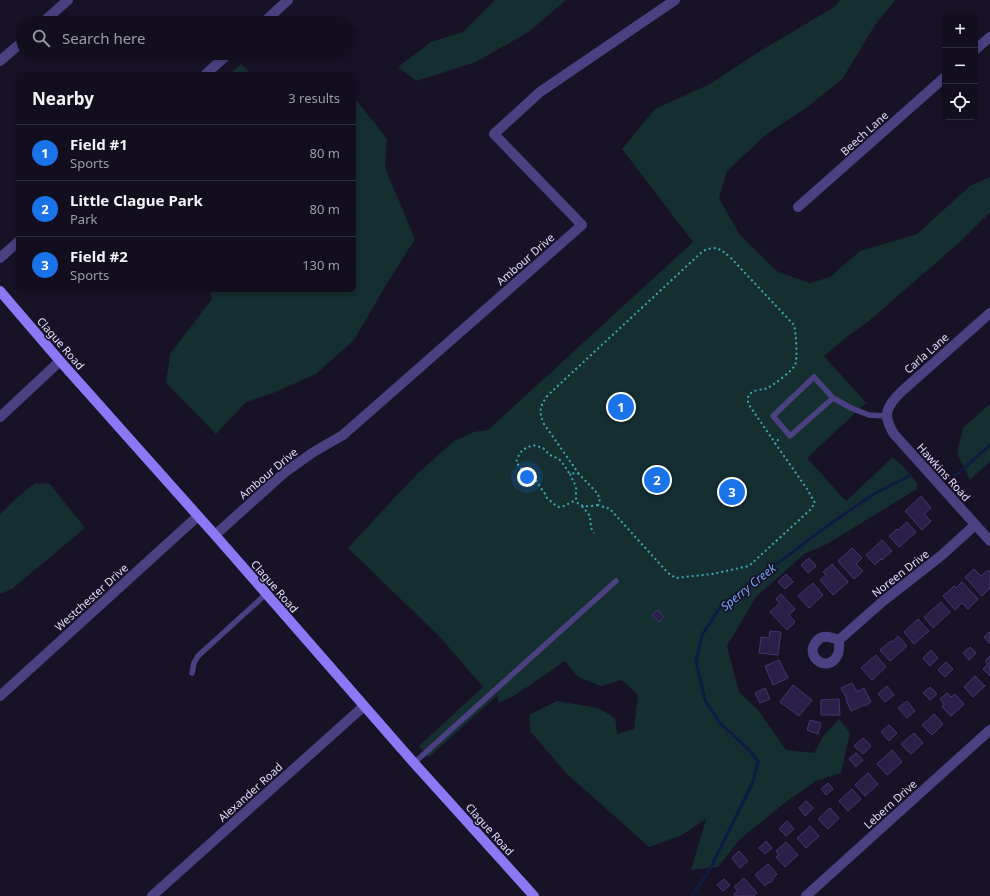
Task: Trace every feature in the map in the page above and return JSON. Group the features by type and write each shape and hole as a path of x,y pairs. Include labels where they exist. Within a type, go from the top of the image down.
{"main road":[{"name":"Clague Road","path":"0,291 364,706 534,896"}],"street":[{"path":"50,16 68,0"},
{"path":"271,16 288,0"},
{"name":"Ambour Drive","path":"215,535 284,474 312,453 344,435 582,225 494,134 540,92 675,0"},
{"path":"977,48 990,37"},
{"path":"0,62 16,47"},
{"path":"208,72 221,60"},
{"name":"Beech Lane","path":"798,207 942,80"},
{"path":"0,258 16,244"},
{"name":"Carla Lane","path":"886,416 892,400 990,313"},
{"path":"0,417 60,361"},
{"name":"Hawkins Road","path":"886,416 889,426 894,434 990,541"},
{"name":"Westchester Drive","path":"0,696 198,516"},
{"name":"Noreen Drive","path":"839,640 882,602 942,555 975,525"},
{"name":"Alexander Road","path":"152,896 364,706"},
{"name":"Lebern Drive","path":"806,896 990,730"}],"lane":[{"path":"833,398 790,436 773,416 814,377 833,398 851,408 869,415 886,416"},
{"path":"414,762 616,581"},
{"path":"192,673 194,663 198,656 266,594"}],"path":[{"path":"581,505 598,505 610,509 668,573 676,578 712,574 749,566 810,510 815,503 747,400 751,393 759,389 768,388 790,372 795,365 794,325 730,257 716,248 703,251 548,395 542,403 540,416 544,424 579,474 597,493 600,499 598,505"},
{"path":"775,443 782,436"},
{"path":"576,500 559,507 547,498 536,480 526,475 516,462 523,449 533,445 538,446 543,448 550,455 559,459 564,464 574,482 576,489 576,500 590,516 591,528 594,533"},
{"path":"570,476 570,473 579,474"}],"green space":[{"path":"495,0 566,0 530,31 476,62 416,81 398,67 431,42 463,32"},
{"path":"840,0 895,0 875,25 843,78 809,106 768,133 727,171 719,198 740,235 778,272 810,283 830,277 860,251 917,234 970,186 990,177 990,212 961,241 870,320 824,356 866,403 807,458 846,501 893,457 904,467 917,483 917,489 827,544 804,554 756,597 727,646 739,692 758,710 786,750 814,753 824,735 839,719 850,733 841,773 816,781 786,802 740,839 718,867 691,870 706,819 682,835 649,847 567,774 530,731 529,715 557,701 598,708 615,718 617,734 634,729 638,695 622,680 601,686 578,677 565,661 514,696 498,703 498,695 429,757 419,746 483,687 441,638 348,548 418,473 454,441 474,432 488,430 693,242 622,149 655,109 710,84 757,53 836,6"},
{"path":"241,64 250,72 232,72"},
{"path":"356,100 387,139 385,168 415,239 354,340 316,374 273,393 246,402 216,434 166,383 170,354 212,299 210,292 356,292"},
{"path":"990,404 990,461 970,480 957,453 963,428"},
{"path":"36,483 50,484 85,528 12,589 0,594 0,514 22,493"}],"building":[{"path":"921,496 931,508 924,514 931,521 922,530 905,511"},
{"path":"907,522 916,532 899,547 889,536"},
{"path":"882,540 892,551 875,565 866,555"},
{"path":"852,548 862,558 856,564 863,571 854,579 838,561"},
{"path":"809,558 816,566 808,573 801,565"},
{"path":"832,564 848,582 833,595 820,580 826,575 823,572"},
{"path":"974,569 981,576 988,570 990,572 990,588 982,596 965,577"},
{"path":"786,574 793,582 785,589 778,582"},
{"path":"962,582 978,599 968,609 962,603 955,610 943,596 954,586 956,588"},
{"path":"813,583 823,595 809,608 798,596"},
{"path":"781,594 795,609 789,615 795,622 787,630 770,612 780,603 776,599"},
{"path":"941,602 950,612 933,628 924,617"},
{"path":"658,610 664,617 659,622 652,615"},
{"path":"918,619 929,631 914,644 904,632"},
{"path":"770,631 781,632 778,655 759,653 761,637 769,638"},
{"path":"989,632 990,633 990,644 984,637"},
{"path":"898,636 907,646 890,661 880,650"},
{"path":"970,647 976,653 969,660 963,653"},
{"path":"931,650 938,658 930,666 923,658"},
{"path":"876,655 886,667 872,680 861,668"},
{"path":"990,656 990,676 983,669 988,664 985,661"},
{"path":"779,660 788,678 773,685 765,666"},
{"path":"946,662 953,669 945,677 938,670"},
{"path":"975,676 985,686 973,697 964,687"},
{"path":"852,683 857,692 864,688 871,702 851,711 841,688"},
{"path":"793,685 812,700 799,716 780,702"},
{"path":"887,686 894,695 885,702 878,694"},
{"path":"930,687 937,694 930,700 923,693"},
{"path":"765,688 770,699 760,703 755,693"},
{"path":"947,693 951,697 955,694 964,704 951,716 942,707 944,704 940,699"},
{"path":"839,699 840,715 821,715 821,700"},
{"path":"907,701 915,711 907,718 898,708"},
{"path":"934,714 943,724 932,735 922,725"},
{"path":"810,720 821,723 818,734 807,730"},
{"path":"889,725 897,733 889,741 881,732"},
{"path":"914,733 923,743 911,754 901,744"},
{"path":"863,738 871,746 863,754 854,746"},
{"path":"892,750 902,762 887,775 877,764"},
{"path":"856,753 863,760 856,767 849,759"},
{"path":"868,773 878,784 865,796 855,785"},
{"path":"828,783 833,789 826,795 821,789"},
{"path":"852,789 861,799 848,811 839,801"},
{"path":"806,801 813,808 805,816 799,808"},
{"path":"830,808 839,818 828,829 818,819"},
{"path":"787,821 794,829 786,836 779,829"},
{"path":"810,826 819,836 806,848 797,838"},
{"path":"766,841 772,848 765,854 759,848"},
{"path":"786,842 798,855 785,867 776,857 779,855 776,851"},
{"path":"739,851 748,861 740,868 732,858"},
{"path":"768,864 777,874 770,883 769,882 765,886 755,875"},
{"path":"744,878 757,893 753,896 735,896 734,894 738,891 734,887"},
{"path":"724,879 730,885 723,891 717,885"}],"waterway":[{"name":"Sperry Creek","path":"954,477 990,445"},
{"name":"Sperry Creek","path":"692,896 710,869 753,782 758,761 748,749 719,722 705,700 696,662 702,635 721,606 827,526 874,494 911,475"}],"place":[{"name":"Field #1","path":"621,407"},
{"name":"Little Clague Park","path":"657,480"},
{"name":"Field #2","path":"732,492"}]}
